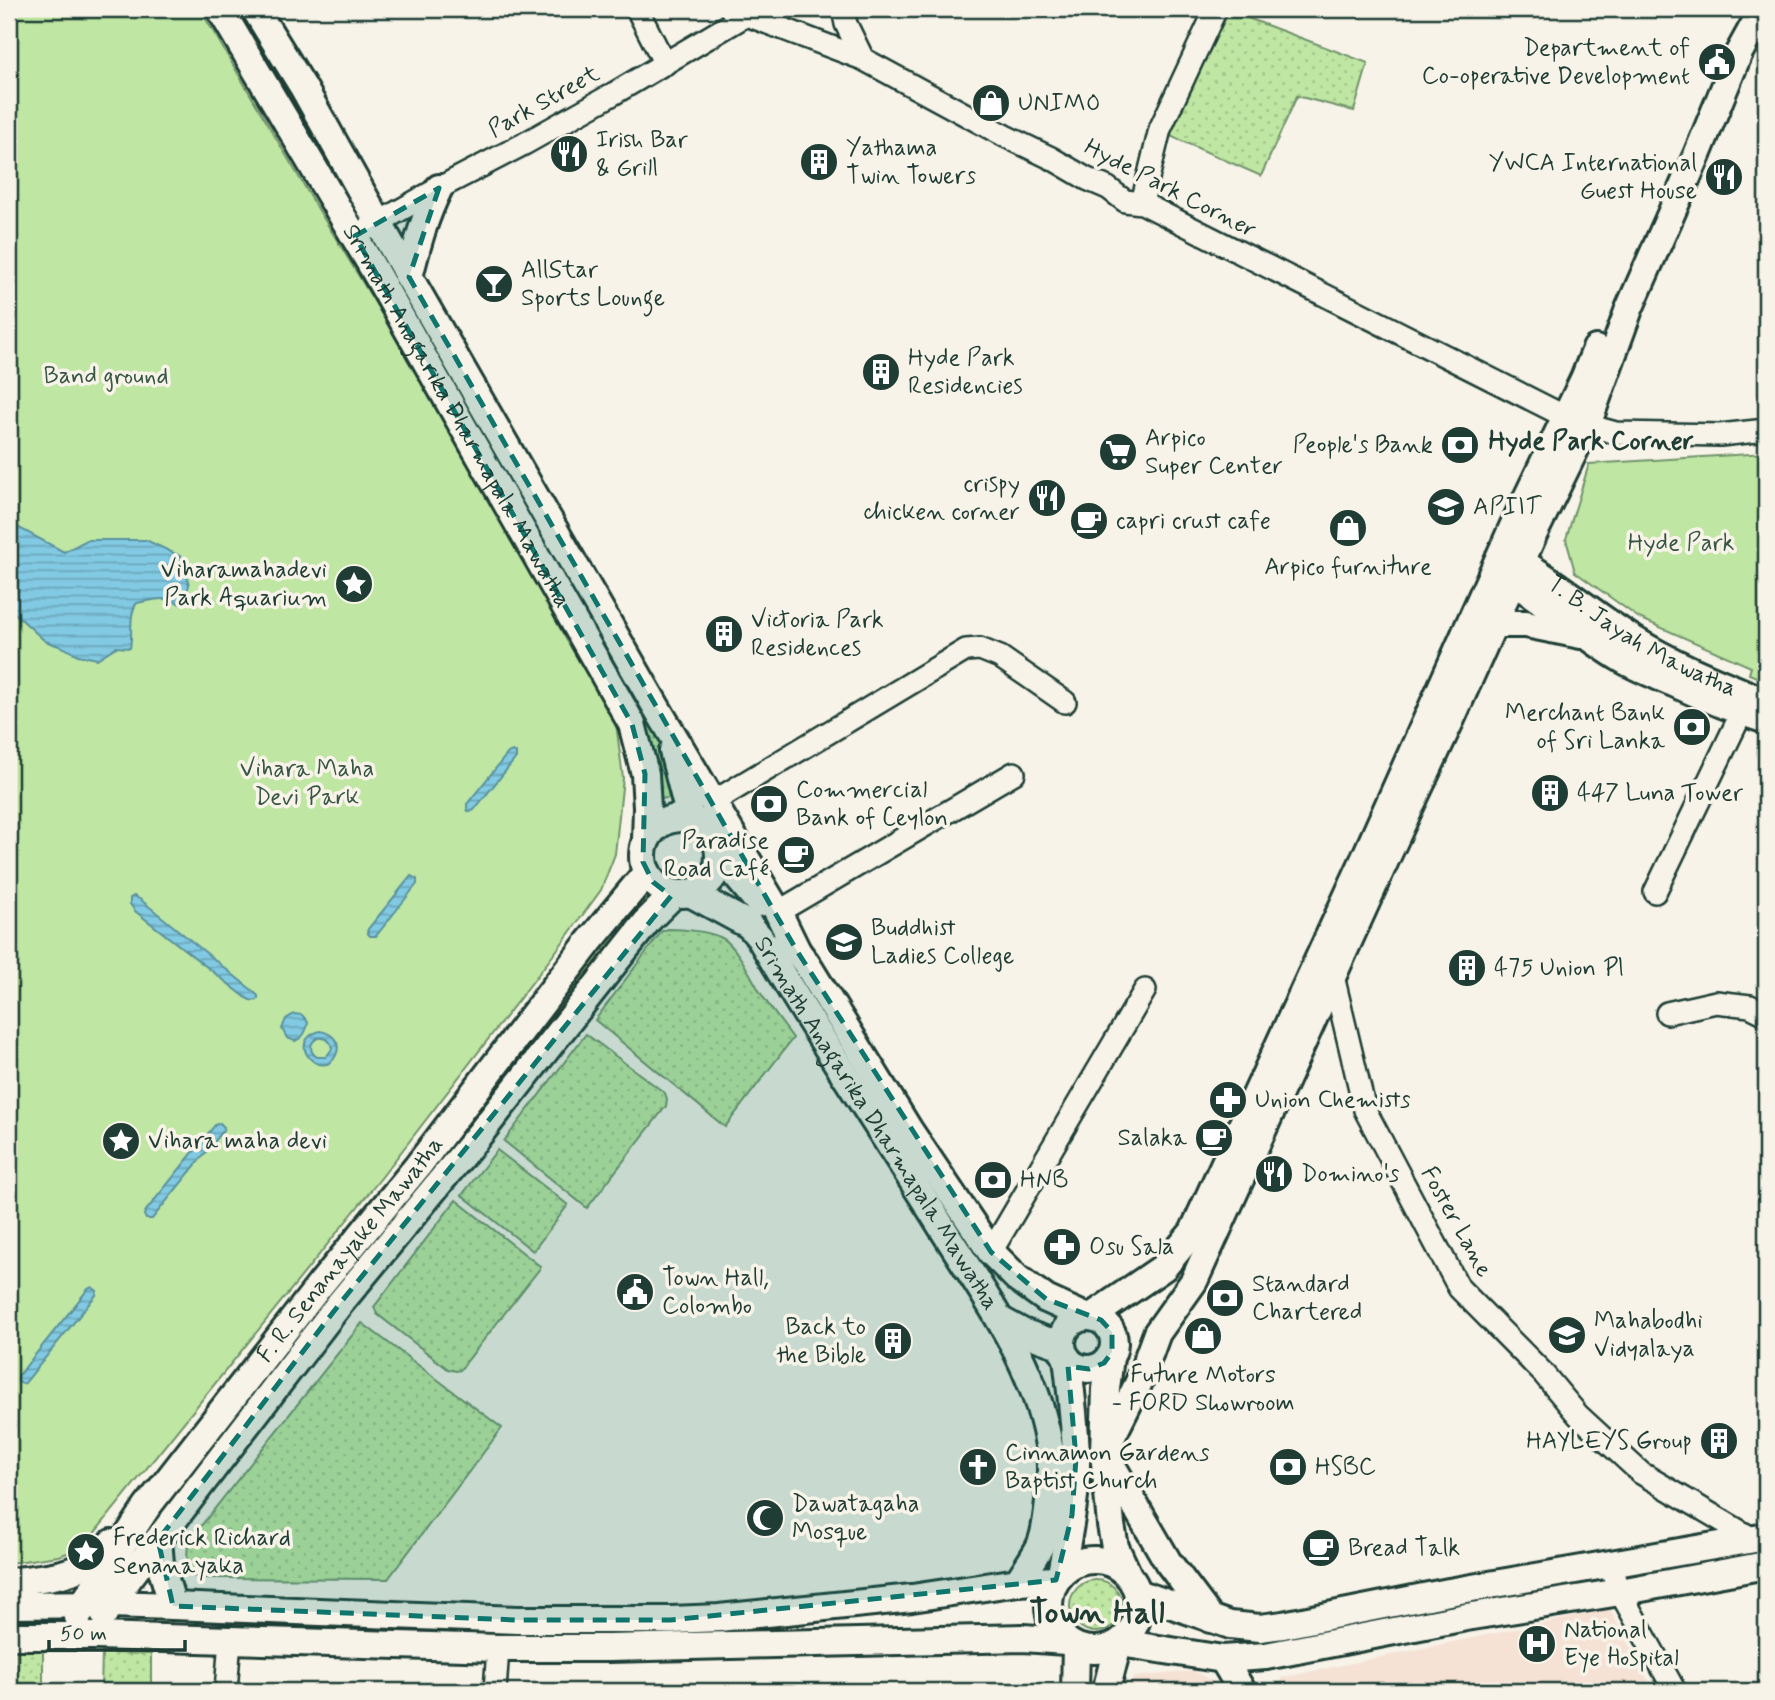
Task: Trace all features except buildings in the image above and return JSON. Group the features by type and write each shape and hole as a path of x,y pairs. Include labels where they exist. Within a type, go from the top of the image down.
{"main road":[{"name":"Srimath Anagarika Dharmapala Mawatha","path":"220,9 355,236 632,724 645,774 646,840"},
{"name":"Srimath Anagarika Dharmapala Mawatha","path":"255,9 303,87 658,710 778,912 797,951 909,1130 991,1252 1017,1278 1046,1299 1088,1317"},
{"path":"1075,1691 1071,1644 1057,1631 1049,1606 1050,1593 1058,1577 1072,1515 1076,1458 1073,1404 1064,1347 1066,1330 1078,1319 1088,1317 1164,1267 1193,1232 1366,858 1577,421 1697,155 1738,55 1763,9"},
{"path":"409,277 426,214 439,188"},
{"path":"1104,1452 1139,1382 1157,1333 1194,1281 1452,717 1493,624 1508,566"},
{"name":"T. B. Jayah Mawatha","path":"1508,566 1590,637 1622,659 1754,716"},
{"name":"T. B. Jayah Mawatha","path":"1508,566 1663,657 1766,702"},
{"path":"1493,624 1526,624 1590,637"},
{"name":"Srimath Anagarika Dharmapala Mawatha","path":"658,710 671,745 690,818"},
{"path":"690,818 708,828 714,836 720,856 718,868 702,888 682,893 663,890 653,882 643,862 646,840 652,831 669,819 690,818"},
{"name":"Srimath Anagarika Dharmapala Mawatha","path":"720,856 797,951"},
{"name":"F. R. Senanayake Mawatha","path":"83,1635 96,1604 147,1507 320,1285 417,1167 589,942 647,872"},
{"name":"Srimath Anagarika Dharmapala Mawatha","path":"682,893 749,925 760,938 823,1044 886,1138 1000,1320 1022,1332 1064,1347"},
{"name":"F. R. Senanayake Mawatha","path":"96,1604 158,1540 341,1303 649,919 682,893"},
{"path":"9,1636 83,1635 498,1648 719,1647 1023,1638 1071,1644 1092,1651 1106,1649 1130,1634 1140,1607 1133,1583 1115,1546 1111,1525 1104,1452 1107,1389 1114,1340 1107,1325 1101,1320 1088,1317"},
{"path":"1000,1320 1014,1343 1033,1386 1051,1454 1049,1506 1041,1544 1018,1582"},
{"path":"1064,1347 1073,1364 1089,1369 1097,1367 1112,1352 1157,1333"},
{"path":"1104,1452 1168,1562 1211,1619"},
{"path":"9,1582 50,1577 86,1565 100,1555 147,1507"},
{"path":"9,1605 173,1605 517,1620 719,1618 898,1600 1058,1577 1072,1565 1101,1559 1116,1564 1133,1583 1211,1619 1230,1625 1260,1628 1608,1563 1760,1538"},
{"path":"158,1540 160,1563 173,1605"},
{"path":"1119,1643 1223,1659 1266,1656 1466,1617 1766,1566"},
{"path":"1106,1691 1119,1643"},
{"path":"1223,1659 1242,1691"}],"street":[{"path":"637,9 665,64"},
{"path":"843,9 846,24 863,59"},
{"path":"1142,203 1160,129 1216,9"},
{"name":"Park Street","path":"355,236 665,64 745,11"},
{"name":"Hyde Park Corner","path":"745,11 863,59 1108,188 1125,201 1142,203 1577,421 1616,433 1720,435 1766,429"},
{"path":"713,802 966,650 980,649 1000,657 1065,702"},
{"path":"1655,892 1754,716"},
{"path":"778,912 1013,773"},
{"name":"Foster Lane","path":"1332,976 1365,1110 1460,1288 1542,1372 1578,1415 1641,1473 1760,1538"},
{"path":"991,1252 1145,990"},
{"path":"1667,1013 1716,1002 1750,1006 1766,1014"},
{"path":"1608,1563 1620,1592 1675,1691"},
{"path":"226,1691 230,1639"},
{"path":"495,1691 498,1648"}],"highlighted area":[{"path":"439,188 409,277 797,951 991,1252 1046,1299 1101,1320 1112,1332 1112,1352 1104,1363 1089,1369 1068,1366 1076,1458 1072,1515 1056,1580 671,1620 517,1620 173,1606 158,1540 341,1302 671,896 653,882 643,862 645,774 632,724 355,236"}],"shaded area":[{"name":"National Eye Hospital","path":"1610,1609 1654,1691 1287,1691 1280,1678"},
{"path":"1194,1671 1226,1691 1127,1691 1134,1677"}],"green space":[{"name":"Vihara Maha Devi Park","path":"9,9 200,9 388,324 616,723 623,778 615,854 601,890 381,1178 88,1541 74,1551 58,1556 9,1563"},
{"path":"236,9 244,9 346,188 342,192 284,89"},
{"path":"1229,11 1368,63 1354,111 1297,96 1261,176 1168,135"},
{"path":"389,264 647,710 639,715 449,378"},
{"name":"Hyde Park","path":"1766,453 1766,681 1749,674 1751,667 1639,618 1575,572 1566,539 1589,464"},
{"path":"652,720 663,744 677,797 660,799 655,761 644,725"},
{"path":"641,891 654,902 608,953 602,948 632,910"},
{"path":"668,929 703,932 727,942 738,954 764,998 793,1038 725,1127 595,1020 662,931"},
{"path":"596,954 603,959 574,995 570,995 568,991"},
{"path":"552,1012 558,1015 349,1283 343,1280 343,1278"},
{"path":"586,1034 665,1093 667,1099 666,1106 587,1208 504,1141"},
{"path":"497,1150 568,1205 533,1251 462,1195"},
{"path":"456,1200 541,1267 460,1370 456,1371 448,1369 377,1314 374,1307"},
{"path":"326,1300 172,1508 165,1502"},
{"path":"362,1323 502,1428 388,1579 193,1576 187,1559 189,1541"},
{"path":"1096,1580 1106,1582 1114,1588 1120,1596 1120,1616 1114,1624 1106,1630 1096,1632 1086,1630 1078,1624 1072,1616 1070,1606 1072,1596 1078,1588 1086,1582"},
{"path":"16,1651 43,1651 43,1691 16,1691"},
{"path":"102,1653 151,1654 151,1691 101,1691"}],"water":[{"path":"9,520 64,552 87,540 146,540 182,557 189,585 184,602 180,604 159,599 137,603 132,618 130,648 116,647 97,659 78,655 45,641 9,608"},
{"path":"512,751 516,753 516,758 474,810 467,810 467,804"},
{"path":"411,876 417,879 417,884 376,936 370,936 368,929"},
{"path":"134,896 253,991 258,999 248,999 135,911 130,904 130,898"},
{"path":"294,1014 302,1015 308,1022 304,1033 295,1041 287,1038 282,1029 286,1019"},
{"path":"320,1031 335,1039 338,1050 330,1062 323,1065 309,1058 305,1043 310,1036","holes":["318,1038 328,1040 331,1046 332,1049 326,1057 317,1057 311,1050 313,1042"]},
{"path":"220,1123 224,1127 223,1131 152,1219 146,1219 145,1212 215,1125"},
{"path":"92,1287 97,1291 96,1295 25,1383 18,1382 18,1376"}],"place":[{"name":"Department of Co-operative Development","path":"1717,62"},
{"name":"UNIMO","path":"991,103"},
{"name":"Irish Bar & Grill","path":"569,154"},
{"name":"Yathama Twin Towers","path":"819,162"},
{"name":"YWCA International Guest House","path":"1724,177"},
{"name":"AllStar Sports Lounge","path":"494,284"},
{"name":"Hyde Park Residencies","path":"881,372"},
{"name":"People's Bank","path":"1460,445"},
{"name":"Arpico Super Center","path":"1118,452"},
{"name":"crispy chicken corner","path":"1047,498"},
{"name":"APIIT","path":"1446,507"},
{"name":"capri crust cafe","path":"1089,521"},
{"name":"Arpico furniture","path":"1348,528"},
{"name":"Viharamahadevi Park Aquarium","path":"354,584"},
{"name":"Victoria Park Residences","path":"724,634"},
{"name":"Merchant Bank of Sri Lanka","path":"1692,727"},
{"name":"447 Luna Tower","path":"1550,793"},
{"name":"Commercial Bank of Ceylon","path":"769,804"},
{"name":"Paradise Road Café","path":"796,855"},
{"name":"Buddhist Ladies College","path":"844,942"},
{"name":"475 Union Pl","path":"1467,968"},
{"name":"Union Chemists","path":"1228,1100"},
{"name":"Salaka","path":"1214,1138"},
{"name":"Vihara maha devi","path":"121,1141"},
{"name":"Domino's","path":"1274,1174"},
{"name":"HNB","path":"993,1180"},
{"name":"Osu Sala","path":"1062,1247"},
{"name":"Town Hall, Colombo","path":"635,1292"},
{"name":"Standard Chartered","path":"1225,1298"},
{"name":"Mahabodhi Vidyalaya","path":"1567,1335"},
{"name":"Future Motors - FORD Showroom","path":"1203,1336"},
{"name":"Back to the Bible","path":"893,1341"},
{"name":"HAYLEYS Group","path":"1719,1441"},
{"name":"Cinnamon Gardens Baptist Church","path":"978,1467"},
{"name":"HSBC","path":"1288,1467"},
{"name":"Dawatagaha Mosque","path":"765,1518"},
{"name":"Bread Talk","path":"1321,1548"},
{"name":"Frederick Richard Senanayaka","path":"86,1552"},
{"name":"National Eye Hospital","path":"1537,1644"}],"district":[{"name":"Hyde Park Corner","path":"1591,442"},
{"name":"Town Hall","path":"1097,1613"}],"park label":[{"name":"Band ground","path":"106,376"}]}
